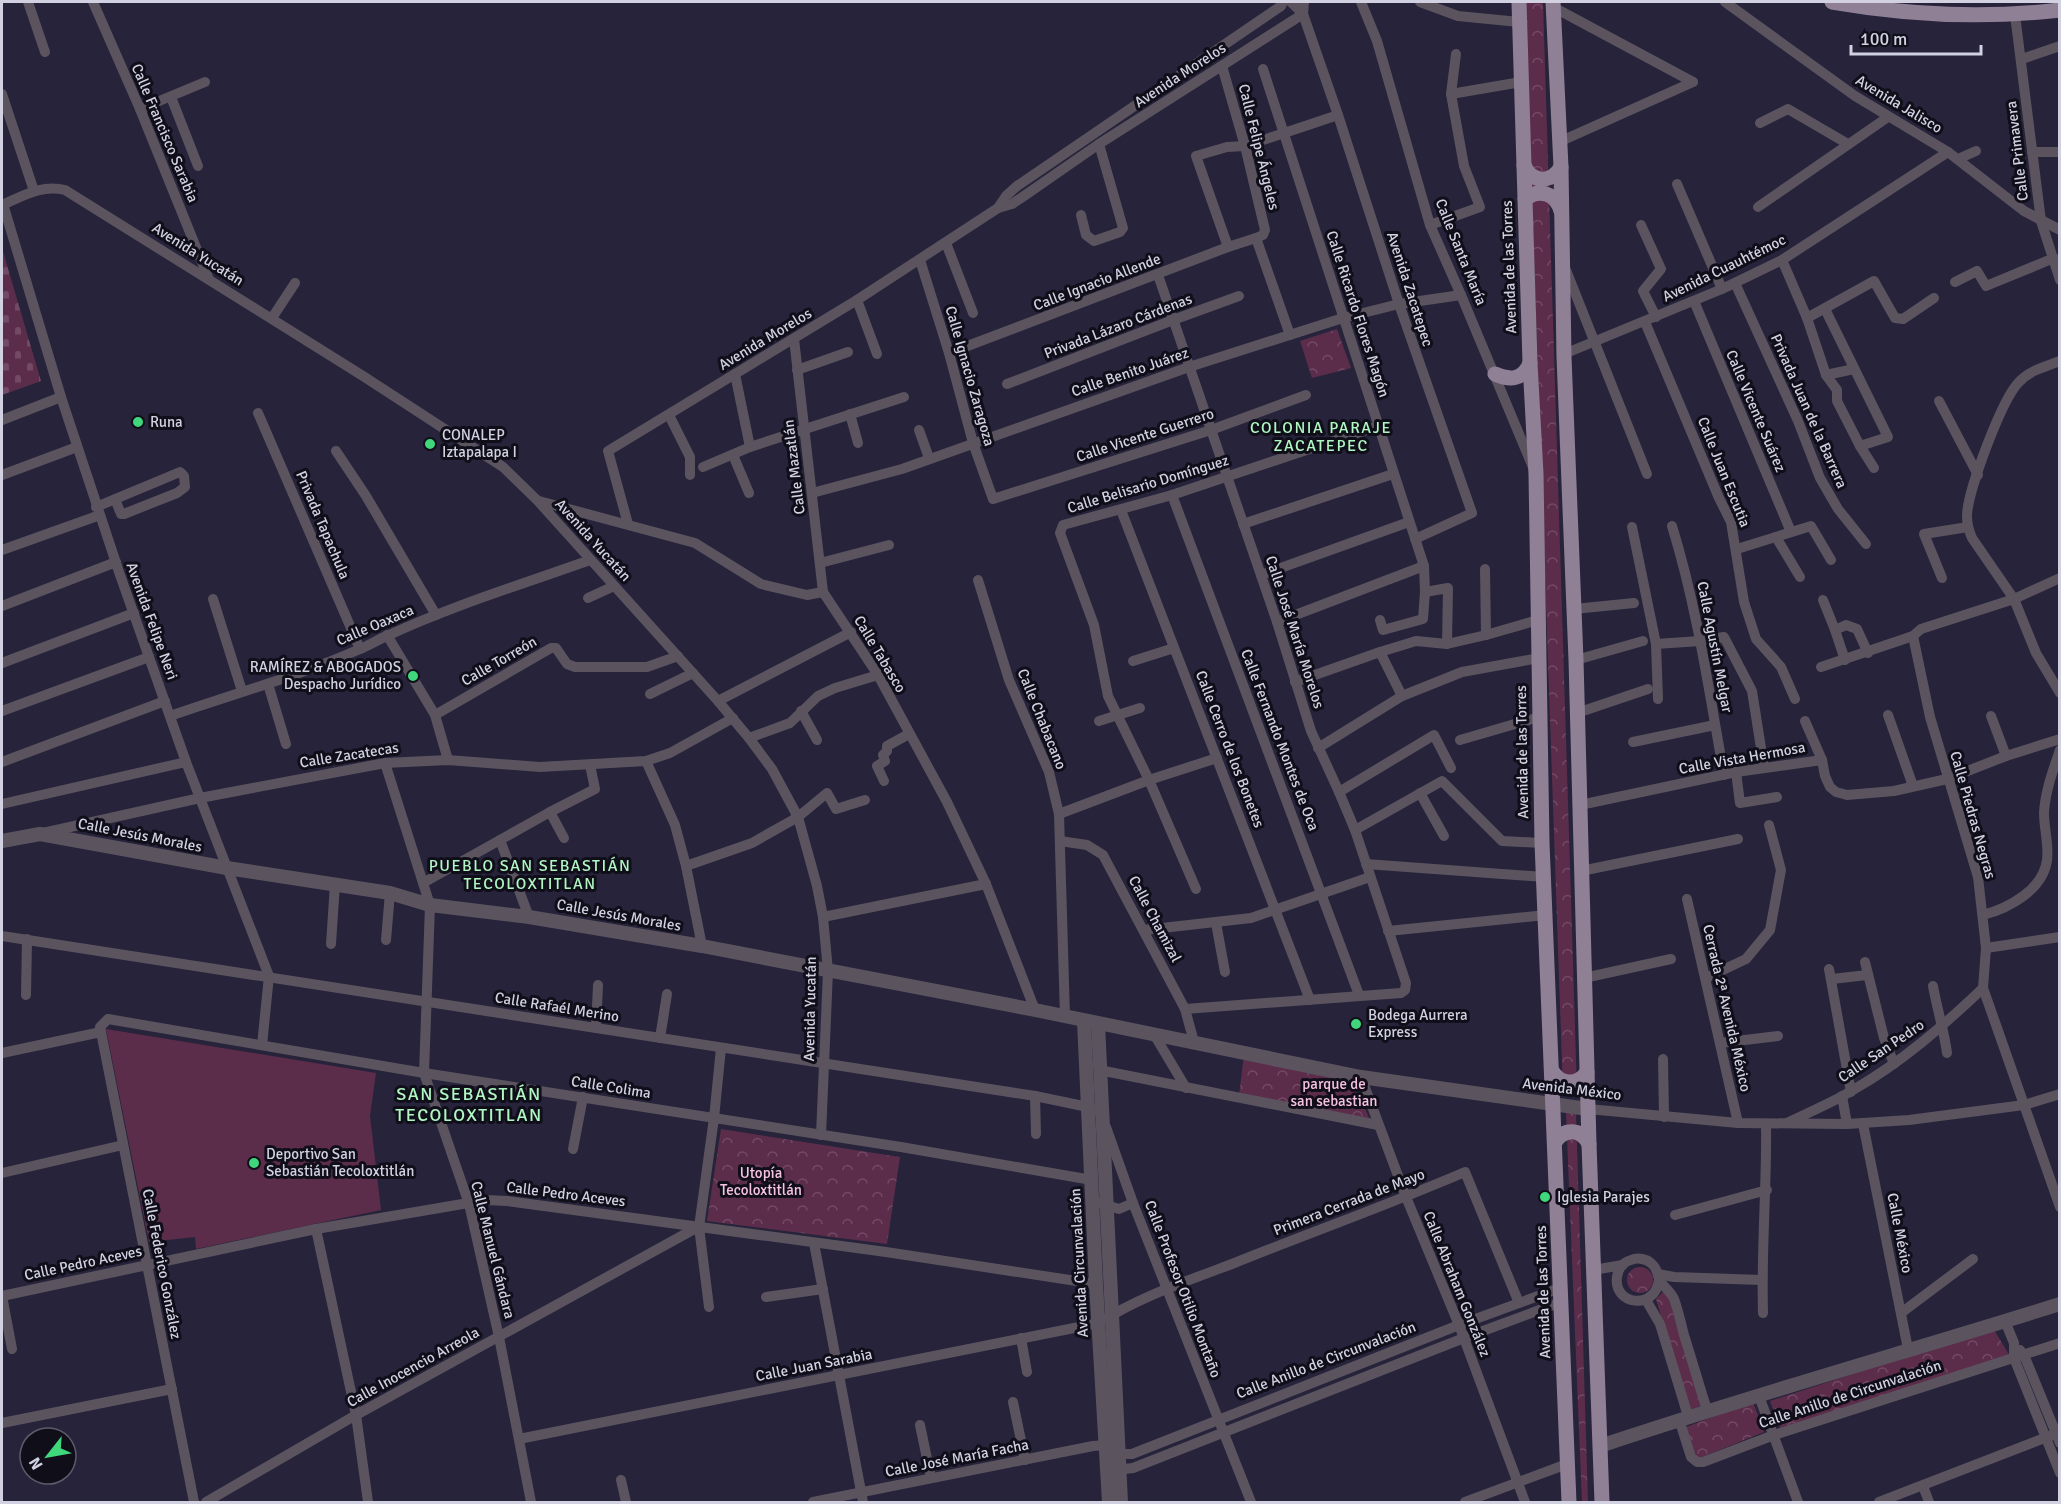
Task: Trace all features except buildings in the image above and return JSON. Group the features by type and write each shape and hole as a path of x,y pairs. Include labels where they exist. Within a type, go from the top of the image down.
{"main road":[{"name":"Avenida de las Torres","path":"1519,2 1530,363 1536,474 1542,843 1569,1503"},
{"path":"1832,2 1942,8 2015,15 2060,10"},
{"path":"1553,4 1561,167 1564,354 1576,660 1588,1144 1602,1503"},
{"path":"1524,165 1528,174 1542,180 1551,178 1561,167"},
{"path":"1525,199 1533,194 1546,194 1554,198 1561,211"},
{"path":"1495,374 1509,379 1518,378 1526,372 1530,363"},
{"path":"1552,1071 1560,1080 1568,1083 1577,1081 1587,1072"},
{"path":"1555,1142 1564,1133 1573,1131 1581,1134 1588,1144"}],"street":[{"path":"28,2 45,52"},
{"name":"Calle Francisco Sarabia","path":"93,2 140,109 208,278"},
{"name":"Avenida Morelos","path":"998,208 1006,196 1038,172 1281,6 1283,2"},
{"name":"Avenida Zacatepec","path":"1291,2 1303,14"},
{"name":"Avenida Zacatepec","path":"1304,2 1303,14 1338,115 1398,304 1472,513 1415,539"},
{"name":"Calle Santa María","path":"1361,2 1377,41 1430,225 1536,474"},
{"path":"1420,2 1458,16 1520,22"},
{"name":"Avenida Jalisco","path":"1725,2 1831,79 1888,117 1948,152 2024,211 2060,230"},
{"path":"1553,4 1693,82 1559,142"},
{"name":"Avenida Morelos","path":"628,524 608,452 857,300 998,208 1012,204 1099,144 1303,14"},
{"name":"Calle Primavera","path":"2015,15 2041,221 2060,280"},
{"path":"2022,59 2060,46"},
{"path":"1430,225 1480,207 1464,166 1451,94 1456,54"},
{"name":"Calle Felipe Ángeles","path":"1222,66 1245,146 1265,230 1263,235 1256,238"},
{"name":"Calle Ricardo Flores Magón","path":"1263,69 1424,566 1423,619 1383,630 1380,620"},
{"path":"140,109 205,82"},
{"path":"1451,94 1521,82"},
{"path":"2,94 34,191"},
{"path":"171,97 198,166"},
{"path":"1760,123 1788,109 1848,144"},
{"path":"1228,247 1196,156 1227,147 1245,146 1338,115"},
{"path":"1758,207 1888,117"},
{"path":"1081,215 1086,235 1094,241 1120,232 1123,228 1099,144"},
{"path":"1958,159 1976,151"},
{"name":"Avenida Cuauhtémoc","path":"1564,354 1722,289 1782,260 1948,152"},
{"path":"2032,152 2060,152"},
{"path":"1038,172 1044,183"},
{"path":"1677,184 1722,289"},
{"name":"Avenida Yucatán","path":"2,205 43,188 55,187 65,190 272,318 503,467 538,501 733,718 772,769 798,817 815,876 823,916 828,971 821,1135"},
{"name":"Avenida Felipe Neri","path":"2,205 98,511 186,762 269,976 262,1045"},
{"name":"Calle Juan Escutia","path":"1641,225 1661,269 1643,291 1651,319 1719,498 1731,522 1744,602 1756,639 1782,667 1795,699"},
{"path":"1256,238 1290,334"},
{"name":"Calle Ignacio Allende","path":"949,353 1256,238"},
{"path":"946,243 973,313"},
{"path":"1955,282 1977,271 1986,286 2054,258"},
{"name":"Calle Ignacio Zaragoza","path":"920,260 974,443 993,499"},
{"path":"1782,260 1807,318 1826,375 1837,390 1837,401 1874,468"},
{"path":"1563,264 1647,474"},
{"name":"Calle José María Morelos","path":"1158,275 1261,575 1311,731 1354,830 1406,982 1406,990 1401,993 1359,995"},
{"path":"1807,318 1874,281 1895,318 1903,319 1934,298"},
{"path":"272,318 295,283"},
{"name":"Privada Juan de la Barrera","path":"1735,283 1798,422 1820,478 1838,509 1866,544"},
{"name":"Calle Benito Juárez","path":"812,493 902,469 1290,334 1398,304 1461,295"},
{"name":"Privada Lázaro Cárdenas","path":"1007,384 1239,296"},
{"path":"857,300 877,354"},
{"name":"Calle Vicente Suárez","path":"1694,301 1791,532"},
{"path":"1825,309 1888,437 1860,446"},
{"name":"Calle Mazatlán","path":"794,339 823,592"},
{"path":"797,370 848,352"},
{"path":"2059,690 2036,653 2014,599 1978,549 1968,527 1967,514 1969,501 2003,408 2019,382 2030,373 2060,361"},
{"path":"1826,375 1854,369"},
{"path":"735,374 750,447"},
{"name":"Calle Vicente Guerrero","path":"993,499 1211,430 1306,395"},
{"path":"2,420 62,397"},
{"path":"703,467 750,447 904,397"},
{"path":"1939,401 1978,475"},
{"name":"Privada Tapachula","path":"258,412 360,649"},
{"path":"850,414 858,443"},
{"path":"669,415 690,457 690,475"},
{"name":"Calle Belisario Domínguez","path":"1116,715 1108,696 1094,625 1060,533 1063,525 1172,495 1378,426"},
{"path":"919,430 929,458"},
{"path":"2,475 77,447"},
{"path":"336,451 366,496 436,615"},
{"path":"733,455 749,493"},
{"path":"2,550 98,511 116,499 180,472 184,476 185,487 177,493 124,514 121,514 116,499"},
{"path":"1243,524 1393,474"},
{"name":"Calle Fernando Montes de Oca","path":"1172,495 1359,995"},
{"path":"538,501 696,543 761,584 807,595 823,592"},
{"name":"Calle Cerro de los Bonetes","path":"1121,510 1310,1000"},
{"path":"1261,575 1409,522"},
{"name":"Calle Agustín Melgar","path":"1672,526 1684,566 1700,641 1724,774"},
{"path":"1737,549 1811,526 1831,561"},
{"path":"1632,527 1656,644 1658,699"},
{"path":"1942,578 1923,534 1968,527"},
{"path":"1776,537 1800,577"},
{"path":"820,563 889,545"},
{"name":"Calle Oaxaca","path":"170,716 268,684 360,649 436,615 590,560"},
{"path":"2,606 116,562"},
{"path":"1276,622 1424,566"},
{"path":"1485,569 1486,635"},
{"path":"1821,668 1913,636 1921,629 2014,599 2060,578"},
{"name":"Calle Chabacano","path":"978,580 1009,680 1049,772 1059,814 1065,1017"},
{"path":"588,598 614,586"},
{"path":"1425,592 1448,588 1447,644"},
{"name":"Calle Tabasco","path":"823,592 878,675 947,802 986,884 1035,1010"},
{"path":"213,599 242,691"},
{"path":"1823,600 1845,660"},
{"path":"1574,609 1634,603"},
{"path":"2,663 134,613"},
{"path":"1295,682 1380,652 1416,642 1447,644 1538,620"},
{"path":"1835,630 1846,625 1857,629 1868,653"},
{"path":"718,701 851,632"},
{"path":"387,635 435,715 448,760"},
{"path":"1656,644 1700,641 1724,636 1752,691 1764,767"},
{"name":"Calle Piedras Negras","path":"1913,636 1930,717 1978,877 1986,948 1983,988 2060,1207"},
{"path":"1576,660 1643,641"},
{"name":"Calle Torreón","path":"435,715 551,648 556,648 567,664 575,668 647,667 678,656"},
{"path":"1133,661 1174,648"},
{"path":"1380,652 1402,696"},
{"path":"2,711 149,657"},
{"path":"1318,748 1402,696 1462,672 1539,658"},
{"path":"650,694 693,674"},
{"path":"749,738 790,723 818,696 878,675"},
{"path":"268,684 286,744"},
{"path":"1577,713 1648,689"},
{"path":"2,762 165,701"},
{"path":"1099,721 1140,708"},
{"path":"801,711 817,740"},
{"path":"1116,715 1149,780 1196,889"},
{"path":"1888,715 1913,786"},
{"path":"1991,716 2006,756"},
{"path":"1460,740 1539,717"},
{"name":"Calle Zacatecas","path":"2,841 200,798 385,763 448,760 540,767 646,761 670,753 733,718"},
{"path":"1805,721 1822,759"},
{"path":"1632,741 1715,725"},
{"path":"884,781 877,766 885,761 883,755 887,751 887,746 909,734"},
{"path":"1339,792 1434,735 1450,768"},
{"name":"Calle Vista Hermosa","path":"1580,804 1724,774 1822,759 1825,776 1830,787 1836,792 1847,795 1894,791 1947,779 2006,756 2060,739"},
{"path":"1983,915 2010,905 2024,896 2033,887 2047,860 2044,813 2046,793 2060,750"},
{"path":"1059,814 1149,780 1217,758"},
{"path":"646,761 675,825 686,866 702,946"},
{"path":"2,804 186,762"},
{"name":"Calle Manuel Gándara","path":"385,763 430,905 424,1073 469,1204 499,1338 531,1503"},
{"path":"423,883 596,789 590,765"},
{"path":"1736,772 1740,803 1777,797"},
{"path":"1354,830 1442,782 1502,841 1542,843"},
{"path":"686,866 752,843 798,817 827,793 836,809 865,800"},
{"path":"1420,793 1444,836"},
{"path":"550,812 564,838"},
{"path":"1706,978 1746,959 1770,930 1781,870 1768,825"},
{"name":"Calle Jesús Morales","path":"40,834 227,868 390,893 430,905 529,917 702,946 1035,1010 1091,1023"},
{"path":"1581,872 1738,839"},
{"path":"500,840 529,917"},
{"name":"Calle Chamizal","path":"1060,841 1087,845 1103,855 1185,1009 1194,1042"},
{"path":"2047,860 2060,855"},
{"path":"1366,864 1544,877"},
{"path":"1144,930 1251,918 1370,877"},
{"path":"331,944 335,884"},
{"path":"823,916 986,884"},
{"path":"386,940 390,893"},
{"name":"Cerrada 2ª Avenida México","path":"1686,899 1738,1123"},
{"path":"1388,931 1546,915"},
{"path":"1216,923 1225,972"},
{"name":"Calle Rafaél Merino","path":"2,936 1035,1096 1088,1107 1103,1118"},
{"path":"1986,948 2060,937"},
{"path":"26,995 27,939"},
{"path":"1584,978 1671,959"},
{"path":"1865,962 1884,1038 1894,1064"},
{"path":"1847,1124 1846,1094 1830,974 1867,975"},
{"path":"596,1028 598,985"},
{"path":"1933,986 1947,1053"},
{"name":"Calle San Pedro","path":"1784,1124 1846,1094 1894,1064 1943,1026 1983,988"},
{"path":"660,1038 667,994"},
{"path":"1185,1009 1359,995"},
{"name":"Calle Colima","path":"101,1032 100,1027 108,1019 424,1073 1092,1180"},
{"name":"Avenida México","path":"1091,1023 1361,1077 1588,1109 1738,1123 1863,1124 2024,1106 2060,1094"},
{"name":"Avenida Circunvalación","path":"1091,1023 1099,1070 1103,1118 1112,1314 1115,1461 1121,1503"},
{"name":"Avenida Circunvalación","path":"1091,1023 1088,1107 1096,1284 1106,1445 1115,1461 1108,1503"},
{"path":"2,1053 101,1032"},
{"name":"Calle Federico González","path":"101,1032 194,1503"},
{"path":"1155,1036 1186,1088"},
{"path":"1720,1042 1778,1036"},
{"path":"709,1306 699,1227 721,1048"},
{"path":"1663,1059 1664,1117"},
{"path":"1099,1070 1378,1125"},
{"name":"Calle Abraham González","path":"1361,1077 1406,1197 1464,1338 1525,1503"},
{"path":"1035,1096 1036,1134"},
{"path":"573,1149 583,1097"},
{"name":"Calle Profesor Otilio Montaño","path":"1103,1118 1133,1203 1251,1503"},
{"path":"1763,1313 1762,1280 1767,1190 1766,1124"},
{"name":"Calle México","path":"1863,1124 1908,1349"},
{"path":"2,1173 123,1145"},
{"name":"Primera Cerrada de Mayo","path":"1112,1314 1167,1289 1465,1172 1519,1304"},
{"path":"1675,1215 1767,1190"},
{"name":"Calle Pedro Aceves","path":"2,1296 316,1229 486,1200 699,1227 1096,1284"},
{"path":"1093,1201 1119,1209 1133,1203"},
{"name":"Calle Inocencio Arreola","path":"206,1503 356,1415 699,1227"},
{"path":"316,1229 356,1415 368,1503"},
{"path":"814,1243 862,1498"},
{"path":"1901,1313 1973,1259"},
{"path":"1593,1270 1623,1264 1631,1260 1646,1260 1653,1265 1673,1297 1707,1410"},
{"path":"1623,1264 1617,1276 1617,1282 1622,1294 1633,1300 1646,1300 1656,1292 1659,1277"},
{"path":"1659,1277 1762,1280"},
{"path":"766,1297 823,1289"},
{"name":"Calle Anillo de Circunvalación","path":"1561,1295 1464,1338 1133,1468 1124,1469 1115,1461 1459,1326 1519,1304 1561,1295"},
{"path":"2,1296 12,1349"},
{"path":"1646,1300 1660,1324 1683,1418"},
{"name":"Calle Anillo de Circunvalación","path":"1600,1446 1707,1410 1760,1396 2060,1304"},
{"name":"Calle Juan Sarabia","path":"519,1439 1099,1323 1112,1314"},
{"path":"2005,1321 2055,1436 2060,1473"},
{"path":"1021,1338 1027,1372"},
{"name":"Calle Anillo de Circunvalación","path":"1683,1418 1691,1457 1697,1462 1703,1462 1774,1436 2060,1343"},
{"path":"2,1423 172,1389"},
{"path":"1760,1396 1798,1503"},
{"path":"1013,1402 1025,1460"},
{"path":"920,1425 931,1478"},
{"path":"1879,1503 2055,1436"},
{"name":"Calle José María Facha","path":"813,1503 862,1498 931,1478 1106,1445"},
{"path":"1465,1503 1567,1464"},
{"path":"621,1480 626,1503"},
{"path":"1923,1486 1929,1503"}],"green space":[{"path":"1525,2 1543,2 1577,1092 1563,1092"},
{"path":"2,248 41,381 2,395"},
{"path":"1337,329 1351,368 1312,378 1300,341"},
{"name":"Deportivo San Sebastián Tecoloxtitlán","path":"106,1029 376,1073 370,1116 381,1210 196,1249 195,1237 149,1242"},
{"name":"parque de san sebastian","path":"1244,1054 1350,1074 1370,1120 1239,1096"},
{"path":"1566,1113 1576,1113 1588,1502 1582,1502"},
{"name":"Utopía Tecoloxtitlán","path":"721,1129 900,1157 887,1244 707,1221"},
{"path":"1640,1267 1649,1271 1653,1280 1649,1289 1640,1293 1631,1289 1627,1280 1631,1271"},
{"path":"1666,1289 1701,1406 1689,1410 1656,1299"},
{"path":"1993,1328 2011,1358 1780,1428 1770,1401"},
{"path":"1753,1402 1764,1432 1697,1459 1686,1427"}],"place":[{"name":"Runa","path":"138,422"},
{"name":"CONALEP Iztapalapa I","path":"430,444"},
{"name":"RAMÍREZ & ABOGADOS Despacho Jurídico","path":"413,676"},
{"name":"Bodega Aurrera Express","path":"1356,1024"},
{"name":"Deportivo San Sebastián Tecoloxtitlán","path":"254,1163"},
{"name":"Iglesia Parajes","path":"1545,1197"}],"district":[{"name":"COLONIA PARAJE ZACATEPEC","path":"1321,436"},
{"name":"PUEBLO SAN SEBASTIÁN TECOLOXTITLAN","path":"530,874"},
{"name":"SAN SEBASTIÁN TECOLOXTITLAN","path":"469,1104"}]}
